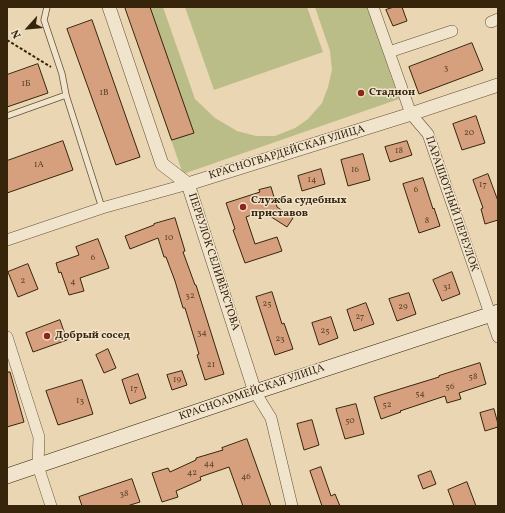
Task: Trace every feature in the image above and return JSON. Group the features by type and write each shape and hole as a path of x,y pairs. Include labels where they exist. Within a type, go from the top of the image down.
{"main road":[{"name":"КРАСНОАРМЕЙСКАЯ УЛИЦА","path":"7,476 494,313"}],"street":[{"name":"ПЕРЕУЛОК СЕЛИВЁРСТОВА","path":"109,7 162,164 188,184 255,392 271,418 292,506"},
{"name":"ПАРАШЮТНЫЙ ПЕРЕУЛОК","path":"373,7 411,114 428,134 494,313 498,336"},
{"path":"389,52 452,31"},
{"name":"КРАСНОГВАРДЕЙСКАЯ УЛИЦА","path":"7,240 102,208 188,184 498,85"},
{"path":"7,337 39,437 38,466 51,506"}],"lane":[{"path":"47,7 44,20 62,74 66,95 102,208"},
{"path":"7,116 66,95"}],"path":[{"path":"7,40 62,74"}],"green space":[{"name":"Стадион","path":"125,7 163,7 195,99 215,118 237,131 256,136 275,136 295,128 308,119 322,103 332,70 330,51 315,7 367,7 399,99 183,174"},
{"path":"185,7 307,7 323,52 214,90"}],"building":[{"path":"125,7 150,7 194,133 172,140"},
{"path":"394,7 402,7 407,21 393,26 386,10"},
{"path":"92,20 140,157 116,165 67,29"},
{"path":"472,43 483,70 419,94 409,67"},
{"path":"38,64 48,93 7,107 7,75"},
{"path":"476,116 485,143 462,150 453,124"},
{"path":"63,141 73,170 7,193 7,161"},
{"path":"407,141 412,155 390,162 385,147"},
{"path":"363,154 370,180 348,186 341,160"},
{"path":"321,169 325,184 302,191 298,176"},
{"path":"488,174 498,201 498,220 485,224 481,209 483,208 473,180"},
{"path":"423,178 440,226 419,233 403,184"},
{"path":"271,187 277,207 293,218 287,227 262,211 246,217 255,244 277,237 282,251 245,263 233,230 235,229 226,203"},
{"path":"175,218 185,251 183,252 196,285 224,374 205,380 185,308 183,308 175,281 166,257 164,257 158,238 130,249 125,236 154,224"},
{"path":"98,239 109,268 80,278 84,291 69,295 61,272 59,273 56,263 79,255 76,247"},
{"path":"28,264 38,289 18,297 8,272"},
{"path":"452,272 460,294 442,301 433,280"},
{"path":"272,292 282,324 284,323 293,349 275,355 256,297"},
{"path":"409,293 416,314 397,321 389,299"},
{"path":"366,303 374,324 354,331 347,310"},
{"path":"331,317 338,338 319,345 312,323"},
{"name":"Добрый сосед","path":"60,320 67,340 33,352 26,333"},
{"path":"108,349 116,368 104,373 96,355"},
{"path":"480,363 486,384 459,393 461,399 447,403 445,396 381,419 374,397"},
{"path":"182,371 187,385 172,390 167,375"},
{"path":"7,372 10,372 24,422 7,427"},
{"path":"138,374 146,398 130,404 122,380"},
{"path":"82,380 93,414 58,425 46,391"},
{"path":"356,404 364,434 345,439 336,409"},
{"path":"494,409 498,427 485,431 480,413"},
{"path":"312,420 319,445 304,450 297,424"},
{"path":"247,439 271,506 243,506 229,467 200,477 201,480 176,491 178,497 162,502 152,473 168,468 170,472 196,460 196,458 223,450 222,448"},
{"path":"321,467 331,496 335,494 340,506 322,506 310,471"},
{"path":"431,471 436,484 423,489 418,476"},
{"path":"132,479 140,502 127,506 82,506 79,497"},
{"path":"467,482 476,506 454,506 448,490"}],"place":[{"name":"Стадион","path":"361,93"},
{"name":"Служба судебных приставов","path":"243,207"},
{"name":"Добрый сосед","path":"47,336"}]}
